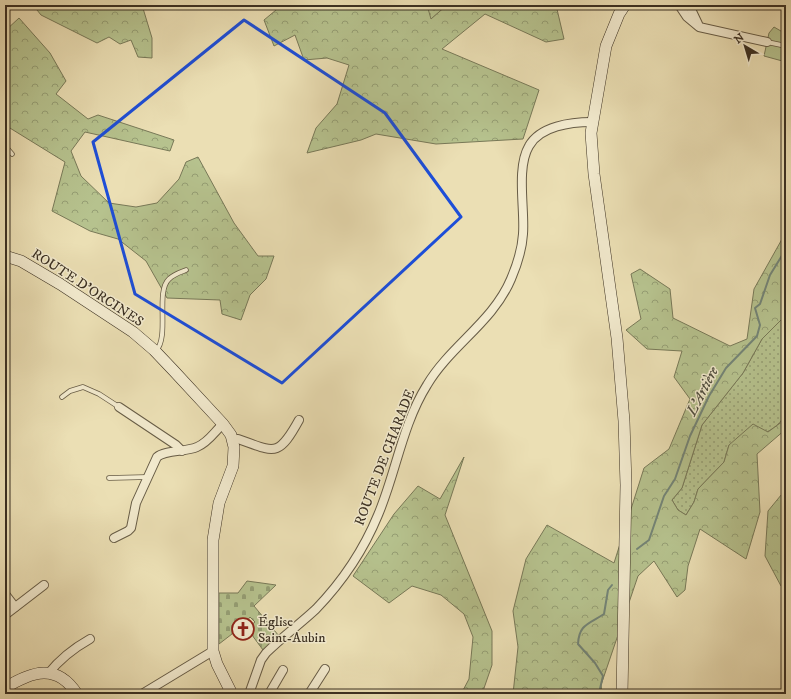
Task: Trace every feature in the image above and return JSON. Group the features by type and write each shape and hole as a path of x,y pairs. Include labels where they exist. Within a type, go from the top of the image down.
{"street":[{"path":"622,694 626,485 624,421 617,338 594,174 592,122 604,52 613,26 625,5"},
{"path":"613,26 633,5"},
{"path":"679,5 687,17 699,26 767,42"},
{"path":"689,5 699,26"},
{"name":"ROUTE DE CHARADE","path":"249,694 261,660 266,653 326,598 360,551 379,513 414,408 426,386 450,356 489,316 506,290 522,246 523,165 528,147 539,135 551,129 592,122"},
{"name":"ROUTE D'ORCINES","path":"5,256 21,261 109,315 156,352 223,424 232,440 234,447 232,466 219,503 213,540 213,651 217,664 232,694"},
{"path":"119,407 176,445 182,451"},
{"path":"232,440 238,439 271,450 279,448 292,432 299,420"},
{"path":"114,538 131,528 136,503 160,455 182,451 206,443 223,424"},
{"path":"5,615 44,585"},
{"path":"5,594 15,607"},
{"path":"48,674 80,645 90,640"},
{"path":"142,694 195,664 213,651"},
{"path":"309,694 325,669"},
{"path":"268,694 283,670"},
{"path":"5,688 22,676 42,673 58,675 72,687 77,694"}],"lane":[{"path":"767,42 786,46"},
{"path":"5,146 12,154"},
{"path":"156,352 161,342 165,285 172,276 186,270"},
{"path":"62,397 70,391 82,387 99,394 119,407"},
{"path":"108,478 148,477"}],"highlighted area":[{"path":"244,20 385,113 461,217 282,383 135,294 93,142"}],"green space":[{"path":"33,5 142,5 152,38 152,58 138,57 131,40 120,44 109,37 97,43 41,15"},
{"path":"282,5 427,5 431,19 447,5 556,5 564,39 546,42 485,14 442,49 539,90 523,139 436,144 376,134 361,140 307,153 316,128 337,104 349,65 327,58 304,60 295,35 274,46 264,20"},
{"path":"427,5 447,5 430,20"},
{"path":"19,18 50,53 66,81 56,94 88,119 98,115 174,140 170,151 85,132 71,151 81,176 109,203 136,207 157,203 179,179 186,162 198,157 234,223 258,256 274,256 266,279 250,295 241,320 222,314 220,300 167,298 146,261 118,239 90,231 52,211 65,162 5,125 5,31"},
{"path":"774,27 786,34 786,62 764,56 769,33"},
{"path":"786,232 786,315 762,339 743,373 702,425 682,488 672,500 678,510 686,515 694,502 698,489 724,462 729,445 753,424 768,432 783,421 786,412 786,429 757,454 760,512 746,559 700,529 688,566 685,590 677,597 654,561 638,576 601,685 602,694 513,694 518,647 513,611 526,559 547,525 614,563 644,468 669,449 690,399 674,377 682,351 647,349 626,330 641,319 631,274 640,269 670,289 673,318 730,346 747,339 754,289"},
{"path":"786,315 786,412 777,425 770,430 729,445 724,462 698,489 694,502 686,515 678,510 672,500 682,488 702,425 743,373 762,339"},
{"path":"464,457 445,515 492,631 492,665 482,694 461,694 469,679 473,637 464,614 441,595 412,586 389,603 353,576 394,514 418,486 440,499"},
{"path":"786,489 786,583 781,586 765,556 768,511"},
{"path":"247,581 276,585 254,606 279,636 263,650 249,631 252,628 250,626 255,622 250,617 246,622 241,622 238,620 232,625 232,634 219,644 219,593 238,593"}],"waterway":[{"path":"5,6 25,5"},
{"name":"L'Artière","path":"637,549 649,540 664,496 675,479 690,436 709,396 726,368 757,336 760,325 755,308 760,304 770,275 786,249"},
{"name":"L'Artière","path":"586,694 599,693 603,676 595,663 578,644 580,632 586,625 604,614 608,590 612,585"}],"place":[{"name":"Église Saint-Aubin","path":"243,629"}]}
